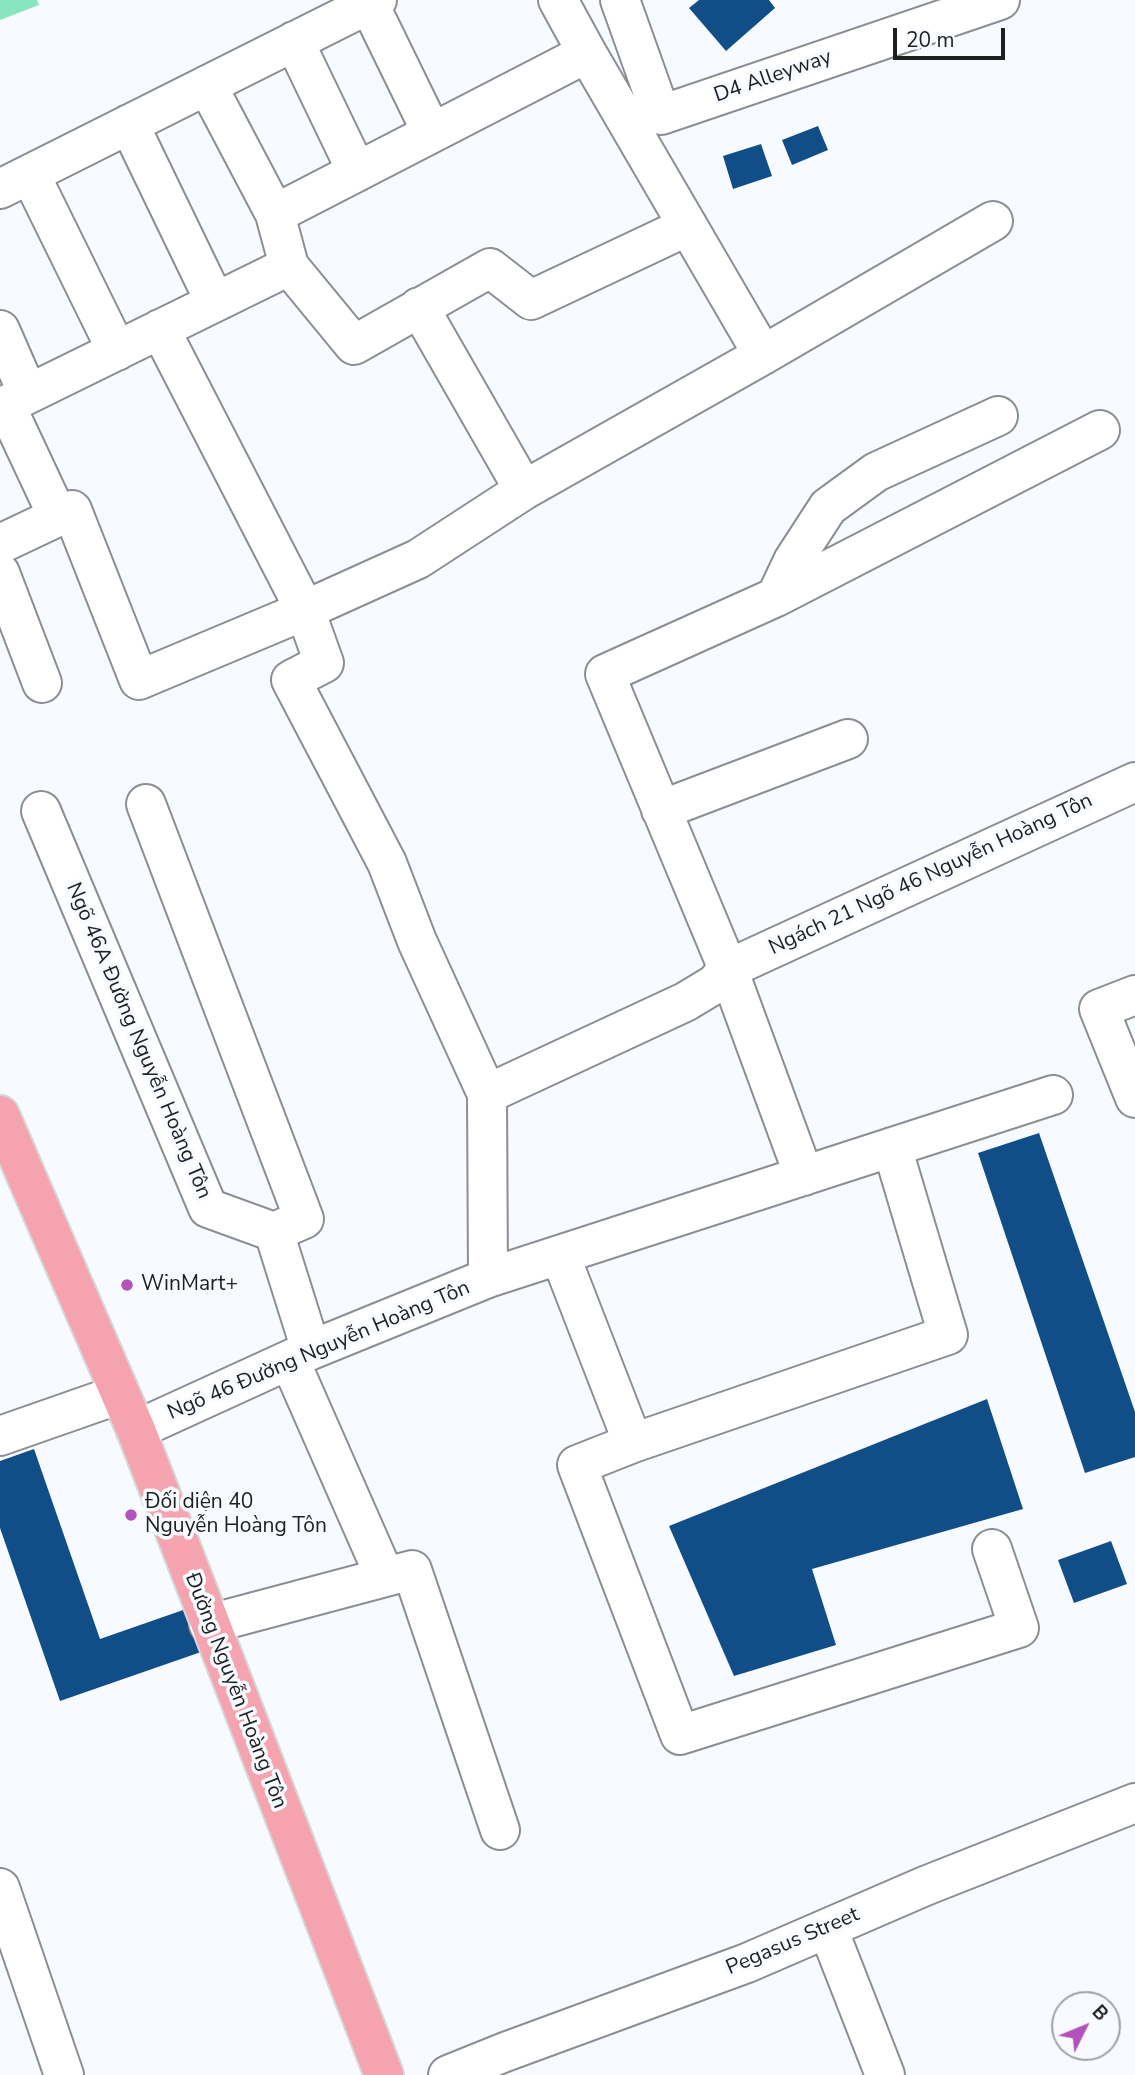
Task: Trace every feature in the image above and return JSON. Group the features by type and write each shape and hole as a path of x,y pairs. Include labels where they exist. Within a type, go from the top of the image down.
{"main road":[{"name":"Đường Nguyễn Hoàng Tôn","path":"0,1115 136,1430 384,2075"}],"street":[{"path":"558,0 763,355"},
{"name":"D4 Alleyway","path":"620,0 661,115 1000,0"},
{"path":"117,351 15,181 372,2 432,133"},
{"path":"294,41 358,172"},
{"path":"275,214 587,53"},
{"path":"207,85 275,214 289,266 354,345 490,268 531,300 688,226"},
{"path":"129,124 215,302"},
{"path":"0,544 72,510 139,680 418,559 524,490 993,221"},
{"path":"11,403 289,266"},
{"path":"419,307 524,490"},
{"path":"0,330 11,403 58,517"},
{"path":"160,330 305,610 324,663 290,680 387,863 417,941 488,1094"},
{"path":"776,597 793,561 828,507 876,472 998,416"},
{"path":"804,1176 728,969 606,674 776,597 1100,430"},
{"path":"0,573 42,683"},
{"path":"661,810 848,739"},
{"name":"Ngách 21 Ngõ 46 Nguyễn Hoàng Tôn","path":"488,1094 685,1002 715,984 728,969 1135,782"},
{"path":"146,804 304,1219 274,1232 300,1355 385,1577"},
{"name":"Ngõ 46A Đường Nguyễn Hoàng Tôn","path":"41,811 208,1208 274,1232"},
{"path":"1135,995 1099,1009 1135,1098"},
{"name":"Ngõ 46 Đường Nguyễn Hoàng Tôn","path":"136,1430 300,1355 488,1278 488,1094"},
{"path":"488,1278 1052,1096"},
{"path":"892,1147 948,1335 633,1443 577,1465 680,1735 1019,1628 992,1549"},
{"path":"560,1255 633,1443"},
{"path":"0,1436 120,1394"},
{"path":"209,1624 412,1570 500,1830"},
{"name":"Pegasus Street","path":"448,2075 747,1963 925,1885 1135,1803"},
{"path":"0,1888 64,2075"},
{"path":"828,1929 885,2075"}],"green space":[{"path":"0,0 37,0 39,5 0,20"}],"building":[{"path":"699,0 769,0 775,8 726,51 689,8"},
{"path":"818,126 828,150 792,165 782,140"},
{"path":"761,144 772,176 733,189 723,156"},
{"path":"1039,1133 1135,1412 1135,1457 1085,1473 978,1153"},
{"path":"987,1399 1023,1509 812,1569 836,1645 734,1676 669,1526"},
{"path":"34,1449 100,1639 186,1609 201,1652 60,1701 0,1528 0,1461"},
{"path":"1111,1541 1127,1584 1074,1603 1058,1560"}],"place":[{"name":"WinMart+","path":"127,1285"},
{"name":"Đối diện 40 Nguyễn Hoàng Tôn","path":"131,1515"}]}
